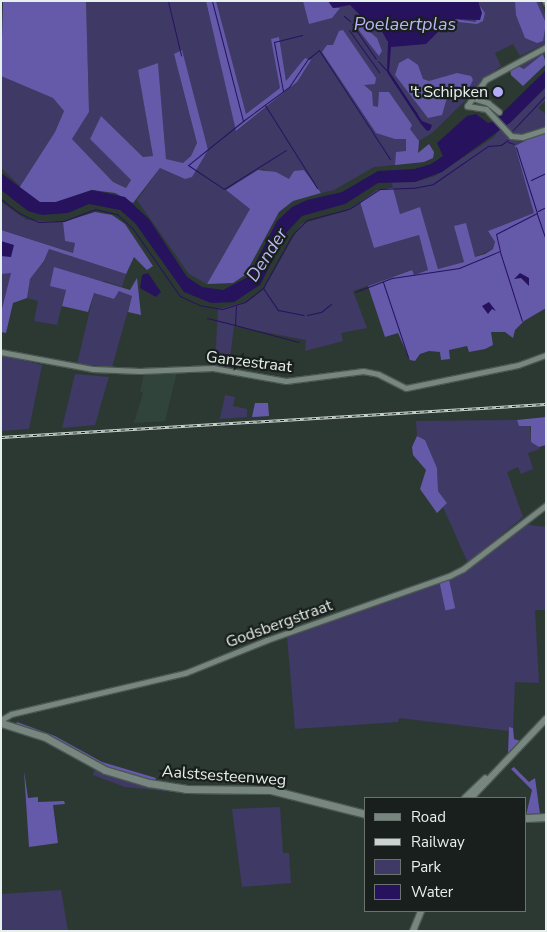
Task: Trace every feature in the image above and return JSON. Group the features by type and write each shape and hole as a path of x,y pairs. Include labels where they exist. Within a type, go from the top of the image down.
{"main road":[{"name":"Aalstsesteenweg","path":"3,723 45,737 105,770 149,783 186,789 271,790 364,813"},
{"path":"527,818 546,817"}],"street":[{"path":"546,47 485,80 467,106 482,108 502,128 516,138 546,129"},
{"path":"473,98 488,103 499,112"},
{"name":"Ganzestraat","path":"1,352 94,369 140,371 214,368 286,380 363,371 406,388 518,365 546,355"},
{"name":"Godsbergstraat","path":"3,723 11,714 185,674 267,640 449,576 463,570 546,505"},
{"path":"472,797 546,719"},
{"path":"465,797 506,763"},
{"path":"413,931 421,912"}],"shaded area":[{"path":"3,1 86,1 89,112 72,139 113,182 126,188 131,180 90,139 101,116 143,157 153,156 138,70 158,63 166,159 183,163 191,156 197,143 174,54 182,50 208,150 192,177 185,179 160,168 133,203 115,193 92,190 56,202 39,202 19,188 55,132 64,111 53,98 1,76"},
{"path":"206,1 216,1 246,114 280,88 271,39 279,37 286,81 305,58 311,60 297,82 236,131"},
{"path":"303,1 328,1 333,8 340,8 332,18 309,24"},
{"path":"515,1 536,1 546,23 543,41 537,43 525,38 516,15"},
{"path":"479,5 485,13 483,21 477,24 449,21 455,19 476,22"},
{"path":"357,21 377,38 382,51 379,56 357,28"},
{"path":"343,30 376,78 375,84 364,85 372,92 373,106 378,107 379,92 389,92 412,125 410,129 419,141 418,153 429,144 434,152 433,158 424,162 395,165 396,152 406,151 406,139 395,139 376,133 322,52 327,45 333,45 339,31"},
{"path":"543,54 546,64 523,86 511,75 510,69 516,65 524,69"},
{"path":"408,58 418,65 423,79 429,81 457,73 471,76 473,80 469,88 456,88 448,94 442,115 428,118 395,75 399,63"},
{"path":"546,130 546,308 524,321 515,330 513,338 505,332 491,332 493,345 485,349 469,352 467,346 449,350 450,359 441,360 440,352 429,351 420,354 415,361 410,360 398,333 385,337 368,286 412,270 414,275 428,270 419,235 374,248 360,202 378,190 393,188 400,214 420,207 438,269 464,262 454,226 466,223 475,257 485,254 493,249 495,242 488,231 534,213 515,146"},
{"path":"258,170 276,172 289,179 294,171 304,170 321,193 293,201 279,212 245,275 233,283 207,284 250,209 226,190"},
{"path":"95,212 112,215 125,224 153,266 147,270 134,257 126,274 49,249 44,261 30,279 27,298 13,303 6,333 1,332 1,313 11,273 1,274 1,230 73,253 75,243 65,241 63,222"},
{"path":"54,267 130,290 137,278 141,315 128,312 132,296 119,291 114,299 94,293 88,312 62,306 66,290 50,286"},
{"path":"177,372 165,421 134,423 143,393 140,391 144,374"},
{"path":"255,403 268,403 269,416 252,417"},
{"path":"546,417 546,445 539,447 531,442 531,426 519,426 517,420"},
{"path":"417,436 425,440 437,468 438,491 447,503 437,513 420,489 426,470 413,455 412,447"},
{"path":"449,579 455,608 445,610 439,581"},
{"path":"17,722 55,736 102,762 156,778 154,783 122,774 16,725"},
{"path":"509,727 513,728 514,739 520,741 508,754"},
{"path":"514,767 529,782 535,778 540,814 527,815 532,790 511,769"},
{"path":"24,771 28,798 38,797 38,802 64,801 65,804 53,805 58,843 29,847"}],"green space":[{"path":"86,1 206,1 237,131 297,82 305,59 286,82 279,37 280,88 246,115 216,1 540,1 546,15 546,43 520,56 513,44 495,53 501,66 481,81 474,92 432,133 419,141 418,153 429,144 434,152 433,158 424,162 374,167 334,190 321,193 304,170 289,179 263,169 226,190 250,209 207,284 189,274 137,200 160,168 185,179 207,150 174,54 197,143 191,156 183,163 166,159 158,63 138,70 153,156 143,157 101,116 90,139 131,180 126,188 113,182 72,139 89,112"},
{"path":"546,49 546,56 543,54 524,69 516,65"},
{"path":"1,76 53,98 64,111 55,132 20,186 1,168"},
{"path":"546,87 546,100 538,108 546,114 546,127 513,136 505,126"},
{"path":"500,128 509,137 535,134 515,147 535,214 488,231 495,242 493,249 475,257 466,224 455,226 464,262 438,269 420,207 400,214 391,181 415,182 435,176 494,137"},
{"path":"1,202 27,220 63,222 65,241 75,243 74,253 1,230"},
{"path":"360,202 374,248 419,235 428,270 413,275 411,270 353,291 367,328 341,333 343,341 305,351 306,340 234,326 229,367 215,366 218,309 248,301 263,290 301,224 345,211"},
{"path":"49,249 126,274 122,287 104,281 66,289 57,325 34,321 38,301 27,298 30,279 44,262"},
{"path":"11,272 9,289 1,313 1,274"},
{"path":"119,290 132,296 112,367 77,364 94,293 114,299"},
{"path":"1,355 42,365 29,429 1,431"},
{"path":"75,374 109,377 95,425 62,428"},
{"path":"225,395 235,397 233,406 247,409 247,417 220,419"},
{"path":"517,420 519,426 530,426 531,442 538,444 540,449 528,453 533,469 521,474 518,467 507,472 523,517 468,563 443,507 447,503 438,491 437,468 425,440 417,436 416,421"},
{"path":"522,524 546,527 546,610 535,610 539,683 515,682 513,728 509,727 509,731 399,718 398,722 295,729 287,637 440,583 446,610 455,608 449,579"},
{"path":"94,770 132,783 185,793 125,787 93,775"},
{"path":"280,807 283,853 289,853 291,883 242,887 232,809"},
{"path":"61,890 68,931 2,931 1,894"}],"water":[{"name":"Poelaertplas","path":"328,1 478,1 482,13 480,20 451,19 426,44 391,47 389,71 422,121 432,125 430,130 427,131 421,124 387,72 388,42 377,23 362,17 350,5 333,8"},
{"name":"Dender","path":"546,70 546,87 511,122 442,172 415,182 378,183 345,204 302,216 287,232 260,285 234,302 211,303 184,292 135,223 120,210 89,204 68,213 42,215 28,211 1,190 1,173 40,202 56,202 92,190 125,197 149,219 187,277 202,287 223,290 248,277 277,221 292,207 307,200 342,192 378,171 414,169 431,164 443,156 437,143 467,116 476,114 488,123 494,121"},
{"path":"1,241 14,245 11,257 1,256"},
{"path":"148,273 161,292 156,297 140,288 142,275"},
{"path":"520,273 529,278 529,286 521,278 514,279"},
{"path":"489,302 496,311 492,309 488,314 482,306"}],"waterway":[{"path":"168,1 181,55"},
{"path":"212,1 243,121 289,87 308,59 319,50 390,159"},
{"path":"344,16 350,21"},
{"path":"352,24 376,59"},
{"path":"349,30 379,72"},
{"path":"283,91 274,42 302,35"},
{"path":"378,61 386,70"},
{"path":"392,79 397,86"},
{"path":"402,93 407,100"},
{"path":"512,131 546,95"},
{"path":"265,105 317,188"},
{"path":"410,105 417,114"},
{"path":"243,121 188,165 224,189 286,150"},
{"name":"Dender","path":"1,199 19,213 38,222 64,221 95,209 117,214 133,229 180,296 199,305 222,309 245,302 263,288 292,235 307,220 349,209 380,189 413,188 433,184 488,146 501,145 508,140"},
{"path":"508,142 514,144"},
{"path":"355,292 392,278 459,268 500,251 496,234 537,213 516,147"},
{"path":"531,180 546,173"},
{"path":"538,211 546,207"},
{"path":"537,214 546,240"},
{"path":"500,252 522,321"},
{"path":"383,282 408,357"},
{"name":"Dender","path":"263,288 278,310 304,315"},
{"path":"307,315 321,312 331,304"},
{"path":"236,306 235,325 299,342"},
{"path":"207,318 235,325"}],"railway":[{"path":"1,437 546,404"}],"place":[{"name":"'t Schipken","path":"498,92"}]}
